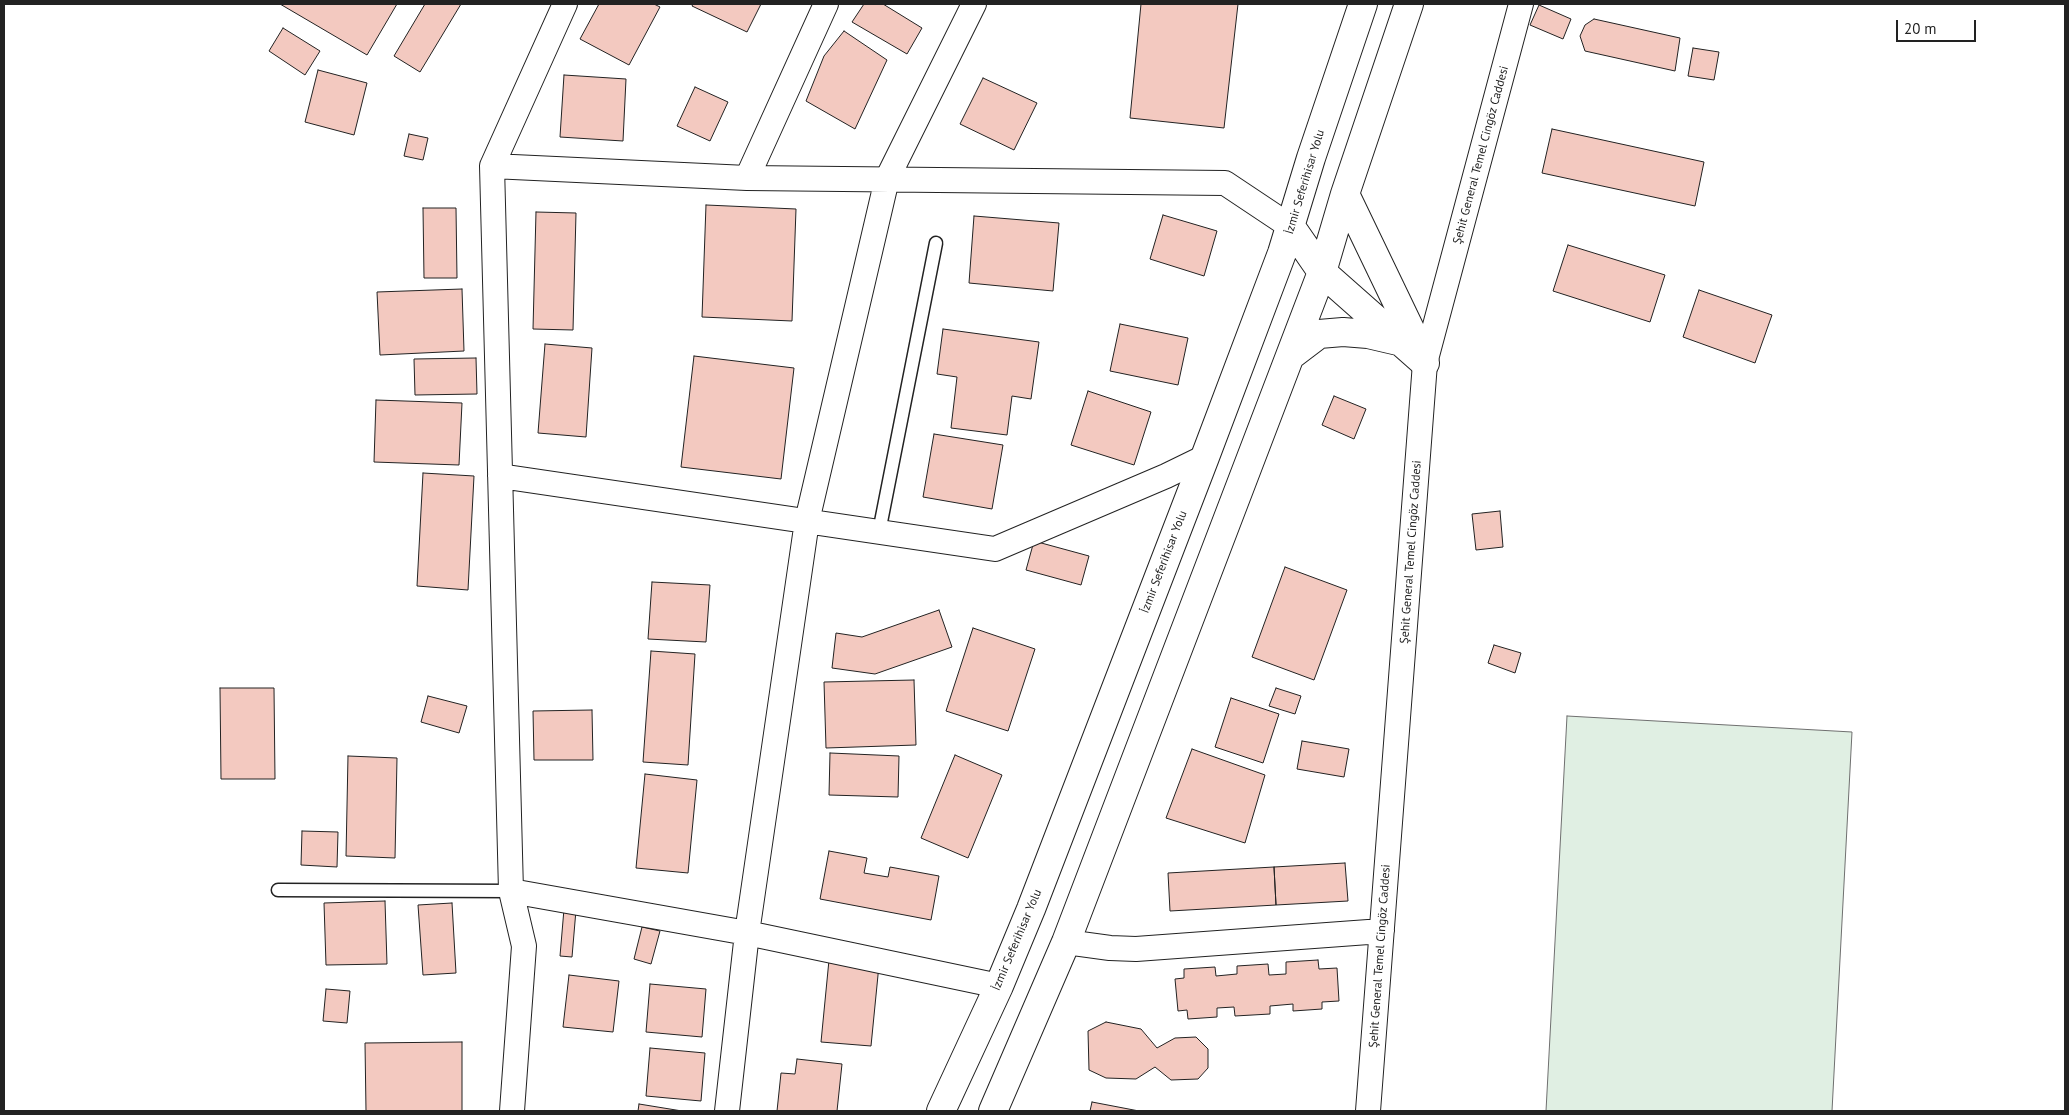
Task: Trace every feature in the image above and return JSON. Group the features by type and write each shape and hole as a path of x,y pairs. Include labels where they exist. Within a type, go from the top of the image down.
{"main road":[{"name":"İzmir Seferihisar Yolu","path":"941,1111 999,986 1034,900 1205,457 1282,253 1311,158 1364,4"},
{"path":"993,1111 1066,942 1322,272 1345,194 1410,4"},
{"path":"1345,194 1426,363"},
{"path":"1290,227 1322,272 1426,363"},
{"path":"1290,356 1319,334 1343,332 1368,334 1401,342"}],"street":[{"path":"512,1111 524,946 511,891 492,166 565,4"},
{"path":"747,178 826,4"},
{"path":"727,1111 747,933 808,521 887,179 974,4"},
{"name":"Şehit General Temel Cingöz Caddesi","path":"1368,1111 1426,363 1521,4"},
{"path":"492,166 747,178 1225,183 1290,227"},
{"path":"500,476 995,549 1166,476 1205,457"},
{"path":"511,891 747,933 999,986"},
{"path":"1066,942 1136,949 1382,931"}],"lane":[{"path":"879,532 936,243"},
{"path":"278,890 511,891"}],"green space":[{"path":"1567,716 1852,732 1832,1111 1546,1111"}],"building":[{"path":"280,4 397,4 367,55"},
{"path":"425,4 461,4 420,72 394,56"},
{"path":"599,4 654,4 660,7 629,65 580,39"},
{"path":"693,4 761,4 747,32 692,6"},
{"path":"864,4 883,4 922,28 907,54 852,22"},
{"path":"1141,4 1238,4 1224,128 1130,118"},
{"path":"1539,5 1571,19 1563,39 1530,25"},
{"path":"1594,19 1680,38 1675,71 1585,51 1580,36 1585,25"},
{"path":"283,28 320,51 305,75 269,51"},
{"path":"844,31 887,60 855,129 806,101 824,56"},
{"path":"1693,48 1719,52 1714,80 1688,76"},
{"path":"318,70 367,83 354,135 305,122"},
{"path":"564,75 626,79 623,141 560,137"},
{"path":"983,78 1037,103 1014,150 960,124"},
{"path":"695,87 728,102 710,141 677,126"},
{"path":"1552,129 1704,162 1695,206 1542,173"},
{"path":"409,134 428,138 423,160 404,156"},
{"path":"706,205 796,209 792,321 702,317"},
{"path":"423,208 456,208 457,278 424,278"},
{"path":"536,212 576,213 573,330 533,329"},
{"path":"1163,215 1217,231 1204,276 1150,259"},
{"path":"974,216 1059,223 1053,291 969,283"},
{"path":"1568,245 1665,275 1650,322 1553,291"},
{"path":"462,289 464,351 380,355 377,292"},
{"path":"1699,290 1772,315 1755,363 1683,337"},
{"path":"1120,324 1188,338 1178,385 1110,371"},
{"path":"943,329 1039,342 1031,399 1012,396 1007,435 951,428 957,377 937,374"},
{"path":"545,344 592,348 586,437 538,433"},
{"path":"694,356 794,368 781,479 681,467"},
{"path":"476,358 477,394 415,395 414,359"},
{"path":"1088,391 1151,412 1134,465 1071,445"},
{"path":"1334,396 1366,409 1354,439 1322,425"},
{"path":"376,400 462,403 459,465 374,462"},
{"path":"934,434 1003,445 992,509 923,497"},
{"path":"423,473 474,476 468,590 417,586"},
{"path":"1500,511 1503,547 1476,550 1472,514"},
{"path":"1034,541 1089,556 1081,585 1026,570"},
{"path":"1285,567 1347,590 1314,680 1252,657"},
{"path":"652,582 710,585 706,642 648,639"},
{"path":"939,610 952,647 875,674 832,668 836,633 862,637"},
{"path":"973,628 1035,649 1008,731 946,711"},
{"path":"1494,645 1521,653 1515,673 1488,663"},
{"path":"651,651 695,654 688,765 643,762"},
{"path":"914,680 916,745 826,748 824,682"},
{"path":"220,688 274,688 275,779 221,779"},
{"path":"1276,688 1301,696 1295,714 1269,706"},
{"path":"428,696 467,706 459,733 421,722"},
{"path":"1231,698 1279,714 1263,763 1215,747"},
{"path":"592,710 593,760 534,760 533,711"},
{"path":"1302,741 1349,749 1344,777 1297,769"},
{"path":"1192,749 1265,775 1245,843 1166,818"},
{"path":"830,753 899,756 898,797 829,795"},
{"path":"955,755 1002,775 968,858 921,838"},
{"path":"348,756 397,758 395,858 346,856"},
{"path":"645,774 697,780 688,873 636,868"},
{"path":"302,831 338,832 337,867 301,865"},
{"path":"829,851 867,858 864,873 888,877 890,867 939,876 931,920 820,899"},
{"path":"1345,863 1348,901 1276,905 1274,867"},
{"path":"1274,867 1276,905 1170,911 1168,873"},
{"path":"385,901 387,964 326,965 324,903"},
{"path":"452,903 456,973 423,975 418,905"},
{"path":"564,909 576,910 572,957 560,956"},
{"path":"642,927 660,931 651,964 634,959"},
{"path":"829,960 879,965 871,1046 821,1042"},
{"path":"1318,960 1319,969 1337,968 1339,1001 1322,1002 1322,1009 1293,1011 1293,1004 1270,1006 1270,1014 1235,1016 1234,1007 1217,1008 1217,1017 1188,1019 1187,1010 1178,1011 1175,979 1184,978 1184,969 1215,967 1216,976 1237,974 1237,966 1268,964 1269,975 1286,974 1286,962"},
{"path":"569,975 619,981 613,1032 563,1027"},
{"path":"650,984 706,989 702,1037 646,1032"},
{"path":"326,989 350,991 347,1023 323,1021"},
{"path":"1106,1022 1141,1029 1157,1048 1175,1038 1196,1037 1208,1049 1208,1068 1198,1079 1171,1080 1155,1067 1136,1079 1106,1078 1089,1070 1088,1031"},
{"path":"462,1042 462,1111 366,1111 365,1043"},
{"path":"650,1048 705,1053 701,1101 646,1096"},
{"path":"797,1059 842,1064 837,1111 777,1111 781,1073 795,1074"},
{"path":"1092,1102 1139,1111 1090,1111"},
{"path":"639,1104 682,1111 638,1111"}]}
